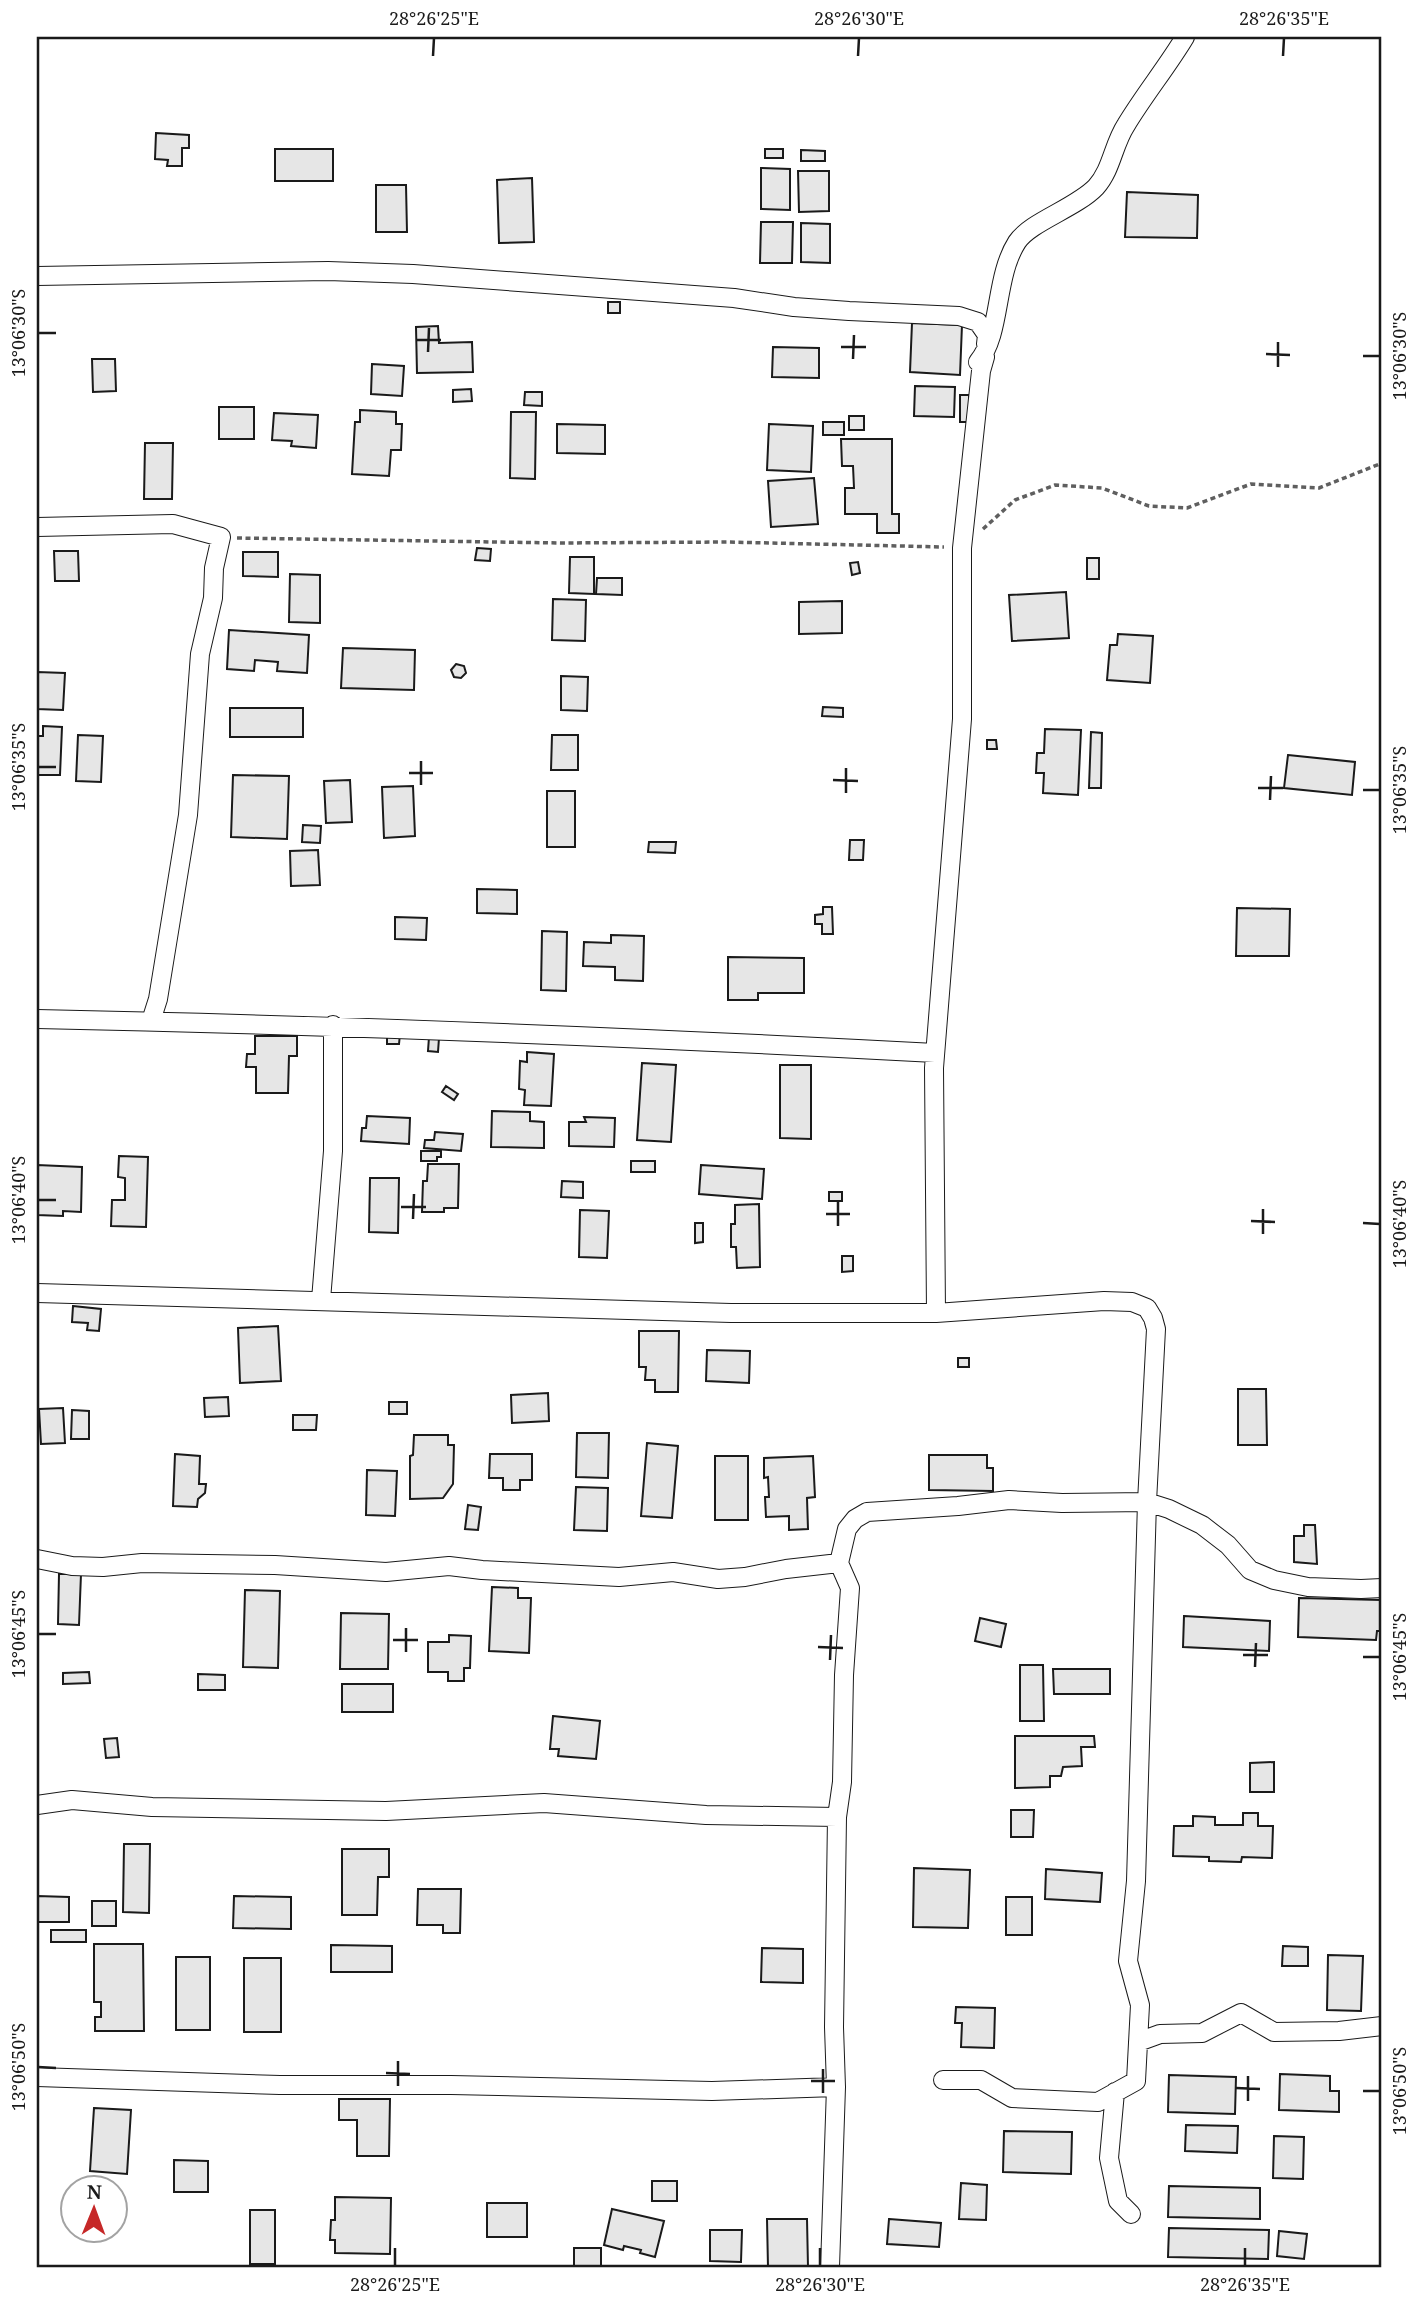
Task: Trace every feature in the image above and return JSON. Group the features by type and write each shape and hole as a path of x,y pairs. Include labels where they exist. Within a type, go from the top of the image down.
{"street":[{"path":"936,1312 935,1054 962,719 962,548 981,371 1007,262 1019,239 1093,190 1105,175 1126,125 1185,37"},
{"path":"37,276 328,271 401,274 734,298 794,307 959,316 978,322 987,335 985,355"},
{"path":"37,527 173,524 221,537 214,568 213,598 200,654 188,815 158,999 151,1021"},
{"path":"37,1019 614,1036 935,1054"},
{"path":"321,1300 333,1151 333,1026"},
{"path":"37,1293 731,1313 936,1312 1104,1301 1132,1302 1147,1308 1153,1318 1156,1341 1147,1502 1136,1881 1128,1961 1140,2005 1136,2081 1098,2102 1012,2098 981,2080 943,2080"},
{"path":"830,2267 836,2087 834,2027 837,1817 842,1782 844,1675 850,1588 839,1563 848,1529 855,1519 867,1512 1009,1500 1062,1503 1147,1502 1202,1525 1228,1545 1250,1570 1274,1580 1308,1587 1382,1588"},
{"path":"37,1559 72,1566 103,1567 142,1563 262,1565 386,1572 449,1566 619,1577 673,1572 718,1579 839,1563"},
{"path":"37,1805 72,1800 152,1807 386,1811 544,1803 706,1815 837,1817"},
{"path":"1138,2042 1160,2034 1202,2033 1241,2012 1274,2032 1339,2031 1382,2026"},
{"path":"37,2077 280,2085 451,2085 712,2091 836,2087"},
{"path":"1115,2092 1109,2158 1118,2200 1131,2214"}],"path":[{"path":"221,537 561,543 727,542 962,548 1015,500 1055,485 1102,488 1149,506 1187,508 1251,484 1319,488 1382,463"}],"building":[{"path":"156,133 189,135 189,148 182,148 182,166 167,166 168,160 155,159"},
{"path":"275,149 333,149 333,181 275,181"},
{"path":"765,149 783,149 783,158 765,158"},
{"path":"801,150 825,151 825,161 801,161"},
{"path":"761,168 790,169 790,210 761,209"},
{"path":"798,171 829,171 829,211 799,212"},
{"path":"532,178 534,242 499,243 497,180"},
{"path":"376,185 406,185 407,232 376,232"},
{"path":"1127,192 1198,195 1197,238 1125,237"},
{"path":"761,222 793,222 792,263 760,263"},
{"path":"801,223 830,224 830,263 801,262"},
{"path":"608,302 620,302 620,313 608,313"},
{"path":"912,323 962,325 960,375 910,372"},
{"path":"438,326 439,343 472,342 473,372 417,373 416,327"},
{"path":"773,347 819,348 819,378 772,377"},
{"path":"92,359 115,359 116,391 93,392"},
{"path":"372,364 404,366 402,396 371,394"},
{"path":"915,386 955,387 954,417 914,416"},
{"path":"471,389 472,401 453,402 453,390"},
{"path":"525,392 542,392 542,406 524,405"},
{"path":"960,395 969,395 969,422 960,422"},
{"path":"219,407 254,407 254,439 219,439"},
{"path":"360,410 396,412 396,424 402,424 401,450 391,450 389,476 352,474 355,422 360,422"},
{"path":"511,412 536,412 535,479 510,478"},
{"path":"274,413 318,415 316,448 291,446 292,441 272,440"},
{"path":"849,416 864,416 864,430 849,430"},
{"path":"823,422 844,422 844,435 823,435"},
{"path":"557,424 605,425 605,454 557,453"},
{"path":"769,424 813,426 811,472 767,470"},
{"path":"841,439 892,439 892,514 899,514 899,533 877,533 877,514 845,514 845,488 854,488 853,466 842,466"},
{"path":"145,443 173,443 172,499 144,499"},
{"path":"814,478 818,524 771,527 768,481"},
{"path":"477,548 491,549 490,561 475,560"},
{"path":"54,551 78,551 79,581 55,581"},
{"path":"243,552 278,552 278,577 243,576"},
{"path":"570,557 594,557 594,594 569,593"},
{"path":"1087,558 1099,558 1099,579 1087,579"},
{"path":"858,562 860,573 852,575 850,563"},
{"path":"290,574 320,575 320,623 289,622"},
{"path":"597,578 622,578 622,595 596,594"},
{"path":"1066,592 1069,638 1012,641 1009,595"},
{"path":"553,599 586,600 585,641 552,640"},
{"path":"842,601 842,633 799,634 799,602"},
{"path":"229,630 309,635 307,673 277,671 278,662 255,660 254,671 227,669"},
{"path":"1118,634 1153,636 1150,683 1107,680 1110,645 1117,645"},
{"path":"343,648 415,650 414,690 341,688"},
{"path":"456,664 464,666 466,673 461,678 454,677 451,670"},
{"path":"37,672 65,673 63,710 37,709"},
{"path":"561,676 588,677 587,711 561,710"},
{"path":"823,707 843,708 843,717 822,716"},
{"path":"230,708 303,708 303,737 230,737"},
{"path":"43,726 62,727 60,775 37,775 37,736 43,736"},
{"path":"1045,729 1081,730 1078,795 1043,793 1044,773 1036,773 1037,753 1044,753"},
{"path":"1091,732 1102,733 1101,788 1089,788"},
{"path":"78,735 103,736 101,782 76,781"},
{"path":"552,735 578,735 578,770 551,770"},
{"path":"987,740 996,740 997,749 987,749"},
{"path":"1288,755 1355,762 1352,795 1284,788"},
{"path":"233,775 289,776 287,839 231,837"},
{"path":"350,780 352,822 326,823 324,781"},
{"path":"413,786 415,836 384,838 382,787"},
{"path":"547,791 575,791 575,847 547,847"},
{"path":"303,825 321,826 320,843 302,842"},
{"path":"850,840 864,840 863,860 849,860"},
{"path":"649,842 676,842 675,853 648,852"},
{"path":"318,850 320,885 291,886 290,851"},
{"path":"477,889 517,890 517,914 477,913"},
{"path":"823,907 832,907 833,934 822,934 822,924 815,924 815,915 823,914"},
{"path":"1237,908 1290,909 1289,956 1236,956"},
{"path":"395,917 427,918 426,940 395,939"},
{"path":"542,931 567,932 566,991 541,990"},
{"path":"611,935 644,936 643,981 615,980 615,967 583,966 584,942 611,943"},
{"path":"728,957 804,958 804,993 758,993 758,1000 728,1000"},
{"path":"387,1034 400,1034 399,1044 387,1044"},
{"path":"255,1036 297,1036 297,1056 289,1056 288,1093 256,1093 256,1067 246,1067 247,1054 255,1054"},
{"path":"429,1037 439,1038 438,1052 428,1051"},
{"path":"527,1052 554,1054 551,1106 524,1105 525,1090 519,1089 520,1061 527,1062"},
{"path":"642,1063 676,1065 671,1142 637,1140"},
{"path":"780,1065 811,1065 811,1139 780,1138"},
{"path":"446,1086 458,1094 454,1100 442,1092"},
{"path":"492,1111 530,1112 530,1121 544,1122 544,1148 491,1147"},
{"path":"367,1116 410,1118 409,1144 361,1141"},
{"path":"584,1117 615,1118 614,1147 569,1146 569,1122 586,1122"},
{"path":"435,1132 463,1134 461,1151 424,1148 425,1140 434,1140"},
{"path":"421,1151 441,1151 441,1157 437,1157 437,1161 421,1161"},
{"path":"119,1156 148,1157 146,1227 111,1226 112,1200 125,1200 125,1178 118,1177"},
{"path":"631,1161 655,1161 655,1172 631,1172"},
{"path":"428,1164 459,1164 458,1208 444,1208 444,1212 422,1212 423,1181 427,1181"},
{"path":"37,1165 82,1167 81,1212 63,1211 63,1216 37,1215"},
{"path":"701,1165 764,1169 762,1199 699,1194"},
{"path":"370,1178 399,1178 398,1233 369,1232"},
{"path":"562,1181 583,1182 583,1198 561,1197"},
{"path":"829,1192 842,1192 842,1201 829,1201"},
{"path":"759,1204 760,1267 737,1268 736,1247 731,1247 731,1224 735,1224 735,1205"},
{"path":"580,1210 609,1211 607,1258 579,1257"},
{"path":"695,1223 703,1223 703,1242 695,1243"},
{"path":"842,1256 853,1256 853,1271 842,1272"},
{"path":"73,1306 101,1309 99,1331 87,1330 88,1323 72,1322"},
{"path":"278,1326 281,1381 240,1383 238,1328"},
{"path":"639,1331 679,1331 678,1392 655,1392 655,1380 645,1380 646,1367 639,1367"},
{"path":"707,1350 750,1351 749,1383 706,1381"},
{"path":"958,1358 969,1358 969,1367 958,1367"},
{"path":"1238,1389 1266,1389 1267,1445 1238,1445"},
{"path":"548,1393 549,1421 512,1423 511,1395"},
{"path":"228,1397 229,1416 205,1417 204,1398"},
{"path":"389,1402 407,1402 407,1414 389,1414"},
{"path":"63,1408 65,1443 41,1444 39,1409"},
{"path":"72,1410 89,1411 89,1439 71,1439"},
{"path":"293,1415 317,1415 316,1430 293,1430"},
{"path":"577,1433 609,1433 608,1478 576,1477"},
{"path":"414,1435 448,1435 448,1445 454,1445 453,1484 443,1498 410,1499 410,1456 413,1455"},
{"path":"647,1443 678,1446 672,1518 641,1516"},
{"path":"175,1454 200,1456 199,1484 206,1484 205,1493 198,1499 197,1507 173,1506"},
{"path":"490,1454 532,1454 532,1480 520,1480 520,1490 503,1490 503,1478 489,1478"},
{"path":"929,1455 987,1455 987,1468 993,1468 993,1491 929,1490"},
{"path":"715,1456 748,1456 748,1520 715,1520"},
{"path":"813,1456 815,1497 807,1498 808,1529 789,1530 789,1516 766,1517 765,1497 769,1497 768,1477 764,1478 764,1458"},
{"path":"367,1470 397,1471 395,1516 366,1515"},
{"path":"576,1487 608,1488 607,1531 574,1530"},
{"path":"468,1505 481,1507 478,1530 465,1529"},
{"path":"1304,1525 1315,1525 1317,1564 1294,1562 1294,1536 1304,1536"},
{"path":"59,1574 81,1574 79,1625 58,1624"},
{"path":"492,1587 518,1588 518,1598 531,1598 529,1653 489,1651"},
{"path":"245,1590 280,1591 278,1668 243,1667"},
{"path":"1299,1598 1382,1600 1382,1631 1377,1631 1376,1640 1298,1637"},
{"path":"341,1613 389,1614 388,1669 340,1669"},
{"path":"1184,1616 1270,1621 1269,1651 1183,1647"},
{"path":"980,1618 1006,1624 1001,1647 975,1641"},
{"path":"449,1635 471,1636 470,1668 464,1668 464,1681 448,1681 448,1672 428,1672 428,1642 449,1642"},
{"path":"1020,1665 1043,1665 1044,1721 1020,1721"},
{"path":"1053,1669 1110,1669 1110,1694 1054,1694"},
{"path":"89,1672 90,1683 63,1684 63,1673"},
{"path":"198,1674 225,1675 225,1690 198,1690"},
{"path":"342,1684 393,1684 393,1712 342,1712"},
{"path":"553,1716 600,1721 596,1759 558,1756 559,1749 550,1749"},
{"path":"1015,1736 1094,1736 1095,1747 1081,1747 1082,1766 1063,1767 1061,1776 1050,1776 1050,1787 1015,1788"},
{"path":"117,1738 119,1757 106,1758 104,1739"},
{"path":"1274,1762 1274,1792 1250,1792 1250,1763"},
{"path":"1011,1810 1034,1810 1033,1837 1011,1837"},
{"path":"1243,1813 1258,1813 1258,1826 1273,1826 1272,1858 1242,1857 1241,1862 1209,1861 1209,1857 1173,1856 1174,1826 1193,1826 1193,1816 1215,1817 1215,1825 1243,1825"},
{"path":"124,1844 150,1844 149,1913 123,1912"},
{"path":"342,1849 389,1849 389,1877 378,1877 377,1915 342,1915"},
{"path":"914,1868 970,1870 968,1928 913,1927"},
{"path":"1046,1869 1102,1873 1100,1902 1045,1899"},
{"path":"418,1889 461,1889 460,1933 443,1933 443,1925 417,1925"},
{"path":"37,1896 69,1897 69,1922 37,1922"},
{"path":"234,1896 291,1897 291,1929 233,1928"},
{"path":"1006,1897 1032,1897 1032,1935 1006,1935"},
{"path":"92,1901 116,1901 116,1926 92,1926"},
{"path":"51,1930 86,1930 86,1942 51,1942"},
{"path":"94,1944 143,1944 144,2031 95,2031 95,2017 101,2017 101,2002 94,2002"},
{"path":"331,1945 392,1946 392,1972 331,1972"},
{"path":"1283,1946 1308,1947 1308,1966 1282,1966"},
{"path":"762,1948 803,1949 803,1983 761,1982"},
{"path":"1328,1955 1363,1956 1361,2011 1327,2010"},
{"path":"176,1957 210,1957 210,2030 176,2030"},
{"path":"244,1958 281,1958 281,2032 244,2032"},
{"path":"956,2007 995,2008 994,2048 961,2047 962,2023 955,2023"},
{"path":"1280,2074 1330,2076 1330,2091 1339,2091 1339,2112 1279,2110"},
{"path":"1169,2075 1236,2077 1235,2114 1168,2112"},
{"path":"339,2099 390,2099 389,2156 357,2156 357,2120 339,2120"},
{"path":"94,2108 131,2110 127,2174 90,2171"},
{"path":"1186,2125 1238,2126 1237,2153 1185,2151"},
{"path":"1004,2131 1072,2132 1071,2174 1003,2172"},
{"path":"1274,2136 1304,2137 1303,2179 1273,2178"},
{"path":"174,2160 208,2161 208,2192 174,2192"},
{"path":"652,2181 677,2181 677,2201 652,2201"},
{"path":"961,2183 987,2185 986,2220 959,2219"},
{"path":"1169,2186 1260,2188 1260,2219 1168,2217"},
{"path":"335,2197 391,2198 390,2254 335,2253 335,2240 330,2240 331,2220 335,2220"},
{"path":"487,2203 527,2203 527,2237 487,2237"},
{"path":"612,2209 664,2221 655,2257 624,2246 623,2250 604,2245"},
{"path":"250,2210 275,2210 275,2264 250,2264"},
{"path":"767,2219 807,2219 808,2267 768,2267"},
{"path":"889,2219 941,2223 939,2247 887,2244"},
{"path":"1169,2228 1269,2230 1268,2259 1168,2257"},
{"path":"710,2230 742,2230 741,2262 710,2261"},
{"path":"1279,2231 1307,2234 1304,2259 1277,2256"},
{"path":"574,2248 601,2248 601,2267 574,2267"}]}
